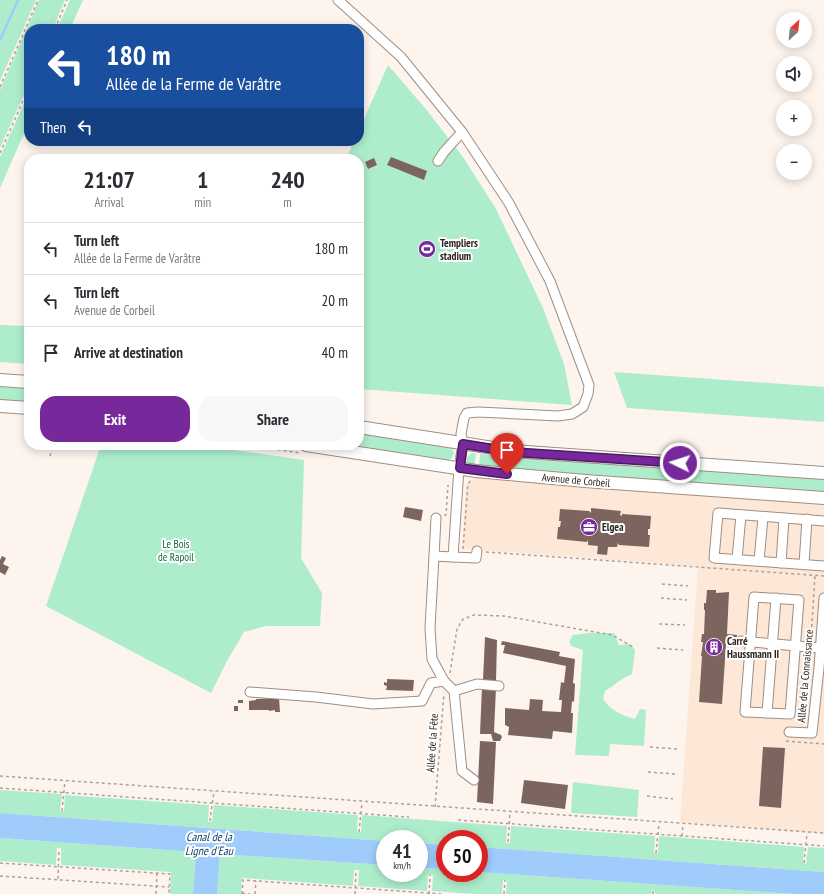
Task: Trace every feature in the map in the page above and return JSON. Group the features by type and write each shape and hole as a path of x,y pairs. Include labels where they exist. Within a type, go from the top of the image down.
{"main road":[{"path":"0,380 24,382"},
{"path":"0,406 24,408"},
{"path":"364,428 512,452 824,473"},
{"name":"Avenue de Corbeil","path":"339,450 460,468 585,481 824,498"}],"street":[{"path":"338,0 401,57 462,132 509,203 550,282 589,385 588,394 583,407 572,414 558,416 478,412 468,413 464,418 462,432 463,444 454,553"},
{"path":"438,161 462,132"},
{"path":"824,520 718,513 714,558 824,566"},
{"path":"737,559 741,515"},
{"path":"759,561 763,516"},
{"path":"436,518 430,628 432,659 444,681 454,691 462,771 474,780"},
{"path":"781,563 784,518"},
{"path":"804,564 807,519"},
{"path":"434,556 454,553 476,558 477,551"},
{"path":"824,561 824,569"},
{"path":"754,597 776,598 799,600 790,714 744,712 746,642 754,597"},
{"path":"767,713 776,598"},
{"name":"Allée de la Connaissance","path":"787,737 804,733 812,733 824,598"},
{"path":"746,642 820,648"},
{"path":"250,692 316,697 373,704 422,701 431,683 444,681"},
{"path":"454,691 477,684 499,686"}],"path":[{"path":"28,24 38,0"},
{"path":"57,24 68,0"},
{"path":"0,87 24,32"},
{"path":"0,153 24,98"},
{"path":"50,456 52,450"},
{"path":"454,553 463,550 468,484 471,480"},
{"path":"436,518 436,514 446,515 448,484"},
{"path":"477,551 824,576"},
{"path":"807,694 815,575"},
{"path":"662,584 688,586"},
{"path":"661,598 687,600"},
{"name":"Allée de la Fête","path":"435,807 444,681 451,669 457,629 463,619 474,615 504,616 612,635 633,647"},
{"path":"659,624 685,625"},
{"path":"657,648 683,650"},
{"path":"804,733 804,743"},
{"path":"787,737 804,743 824,744"},
{"path":"650,747 677,749"},
{"path":"648,772 675,774"},
{"path":"0,776 824,834"},
{"path":"62,811 65,780"},
{"path":"0,788 409,817"},
{"path":"210,821 214,791"},
{"path":"647,796 673,799"},
{"path":"359,832 362,801"},
{"path":"508,842 510,812"},
{"path":"458,820 824,846"},
{"path":"656,853 659,822"},
{"path":"682,836 683,824"},
{"path":"804,863 807,832"},
{"path":"58,879 59,849"},
{"path":"0,863 170,874 169,894"},
{"path":"355,894 356,870"},
{"path":"156,894 157,874"},
{"path":"429,894 430,875"},
{"path":"0,876 169,887"},
{"path":"250,894 242,894 243,880 442,894"},
{"path":"504,894 505,880"},
{"path":"255,894 256,881"}],"shaded area":[{"path":"478,476 824,502 824,834 680,822 698,566 462,549 466,483"}],"green space":[{"path":"0,0 36,0 24,24 0,81"},
{"path":"39,0 65,0 55,24 29,24"},
{"path":"70,0 83,0 72,24 59,24"},
{"path":"24,35 24,94 0,148 0,90"},
{"path":"388,65 425,108 463,157 496,209 543,308 564,364 572,405 364,389 364,154 348,154 352,146 364,146 364,119"},
{"path":"24,103 24,133 0,188 0,157"},
{"path":"0,325 24,326 24,364 0,362"},
{"path":"614,372 824,387 824,422 627,408"},
{"path":"0,384 24,386 24,404 0,402"},
{"path":"364,433 451,446 454,453 452,458 448,460 394,452 385,454 361,450 364,450"},
{"path":"483,440 538,446 824,467 824,469 589,453 482,443"},
{"name":"Le Bois de Rapoil","path":"99,450 234,450 304,460 301,558 322,593 320,626 266,626 244,632 211,693 46,606"},
{"path":"470,454 476,454 474,467 468,465 466,460"},
{"path":"480,454 521,459 534,457 824,477 824,495 479,468"},
{"path":"589,633 614,633 619,645 630,644 635,650 632,674 605,691 603,699 617,712 635,719 640,709 646,710 644,746 610,744 609,756 575,755 583,650 571,646 569,642 573,635"},
{"path":"573,782 639,790 637,817 571,813"},
{"path":"0,790 62,794 60,811 64,811 65,795 209,805 208,822 212,822 214,805 358,815 357,832 361,832 362,815 507,826 506,843 510,843 511,826 655,836 654,853 658,853 659,836 804,847 803,863 806,864 808,847 824,848 824,872 488,848 488,830 436,830 436,844 428,844 428,830 376,830 376,840 0,813"},
{"path":"0,838 196,852 193,894 170,894 171,872 61,865 61,848 57,848 56,865 0,861"},
{"path":"220,854 376,864 376,882 428,882 427,891 358,886 359,870 354,870 353,886 242,878 241,894 217,894"},
{"path":"428,868 436,869 436,882 488,882 488,873 794,894 655,894 655,891 652,890 651,894 506,894 507,880 503,880 502,894 474,894 432,891 433,875 428,875"}],"water":[{"name":"Canal de la Ligne d'Eau","path":"0,813 376,840 376,864 220,854 217,894 193,894 196,852 0,838"},
{"path":"428,844 436,844 436,869 428,868"},
{"path":"488,848 824,872 824,894 794,894 488,873"}],"building":[{"path":"391,157 427,171 424,180 387,165"},
{"path":"374,158 377,165 368,169 365,162"},
{"path":"405,507 423,510 421,521 403,517"},
{"path":"591,508 621,511 620,515 622,516 622,514 651,516 650,529 648,529 648,535 650,535 649,547 619,545 618,543 617,547 608,547 607,555 597,554 598,546 588,545 588,540 587,542 557,539 558,527 560,527 561,521 559,521 560,509 589,511 591,513"},
{"path":"2,556 6,558 3,564 9,567 5,575 0,572 0,560"},
{"name":"Carré Haussmann II","path":"707,590 716,590 716,593 729,592 727,634 737,635 736,646 726,645 722,704 699,702 703,642 701,642 702,634 704,634 704,603 706,603"},
{"path":"485,637 497,640 496,681 483,680"},
{"path":"502,641 560,652 559,656 575,659 573,683 575,684 574,702 572,701 571,713 573,713 572,733 553,731 552,739 508,735 509,727 505,725 505,708 529,710 530,699 543,700 542,711 561,712 562,700 559,700 561,682 564,683 566,666 503,653 505,645 501,645"},
{"path":"387,679 414,680 413,691 386,690 387,686 384,685 384,682 387,683"},
{"path":"482,686 496,688 494,732 501,735 502,737 500,741 493,741 491,734 480,734"},
{"path":"279,698 280,712 275,712 275,710 249,710 249,701 256,699"},
{"path":"238,700 243,700 243,703 238,703"},
{"path":"234,706 238,706 238,711 234,711"},
{"path":"480,741 496,742 493,804 477,802"},
{"path":"763,747 785,748 781,808 759,806"},
{"path":"524,780 568,785 565,809 521,803"}],"waterway":[{"path":"0,40 18,0"}],"place":[{"name":"Templiers stadium","path":"427,249"},
{"name":"Elgea","path":"589,527"},
{"name":"Carré Haussmann II","path":"714,647"}],"route":[{"path":"507,474 460,468 463,444 512,452 680,463"}]}
